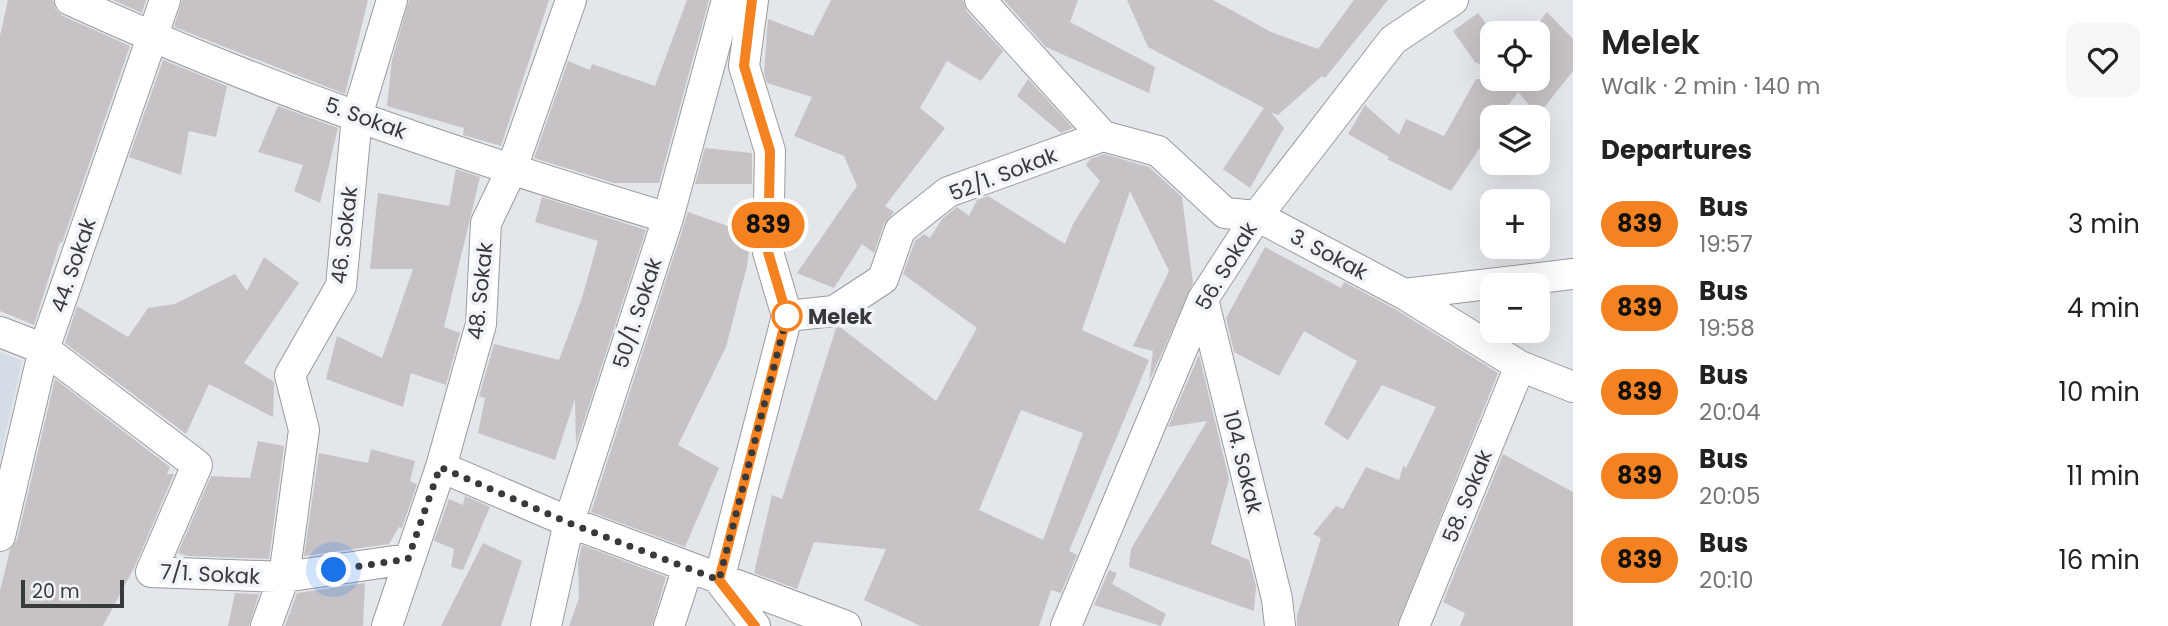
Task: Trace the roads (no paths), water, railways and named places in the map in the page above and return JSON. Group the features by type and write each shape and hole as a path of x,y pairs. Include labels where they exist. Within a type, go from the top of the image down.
{"street":[{"name":"5. Sokak","path":"70,0 151,37 357,116 511,171 668,218"},
{"name":"44. Sokak","path":"0,536 44,349 165,0"},
{"name":"46. Sokak","path":"266,626 284,577 304,429 290,375 341,286 357,116 392,0"},
{"name":"48. Sokak","path":"387,626 440,467 481,324 486,223 511,171 571,0"},
{"name":"50/1. Sokak","path":"547,626 569,523 668,218 727,0"},
{"path":"719,580 787,316 768,252 770,151 744,66 752,0"},
{"path":"980,0 1103,136"},
{"name":"56. Sokak","path":"1066,626 1203,299 1257,216 1393,40 1452,0"},
{"name":"52/1. Sokak","path":"787,316 834,311 883,279 900,230 948,192 1103,136"},
{"name":"3. Sokak","path":"1103,136 1158,150 1225,213 1257,216 1404,295 1520,366 1573,387"},
{"path":"1404,295 1573,274"},
{"name":"104. Sokak","path":"1203,299 1277,599 1280,626"},
{"path":"0,332 44,349"},
{"name":"7/1. Sokak","path":"44,349 197,464 150,572 284,577 408,559"},
{"name":"58. Sokak","path":"1414,626 1520,366"},
{"path":"440,467 569,523 846,626"},
{"path":"669,626 688,567"},
{"path":"719,580 755,626"}],"place":[{"name":"Melek","path":"787,316"}]}
